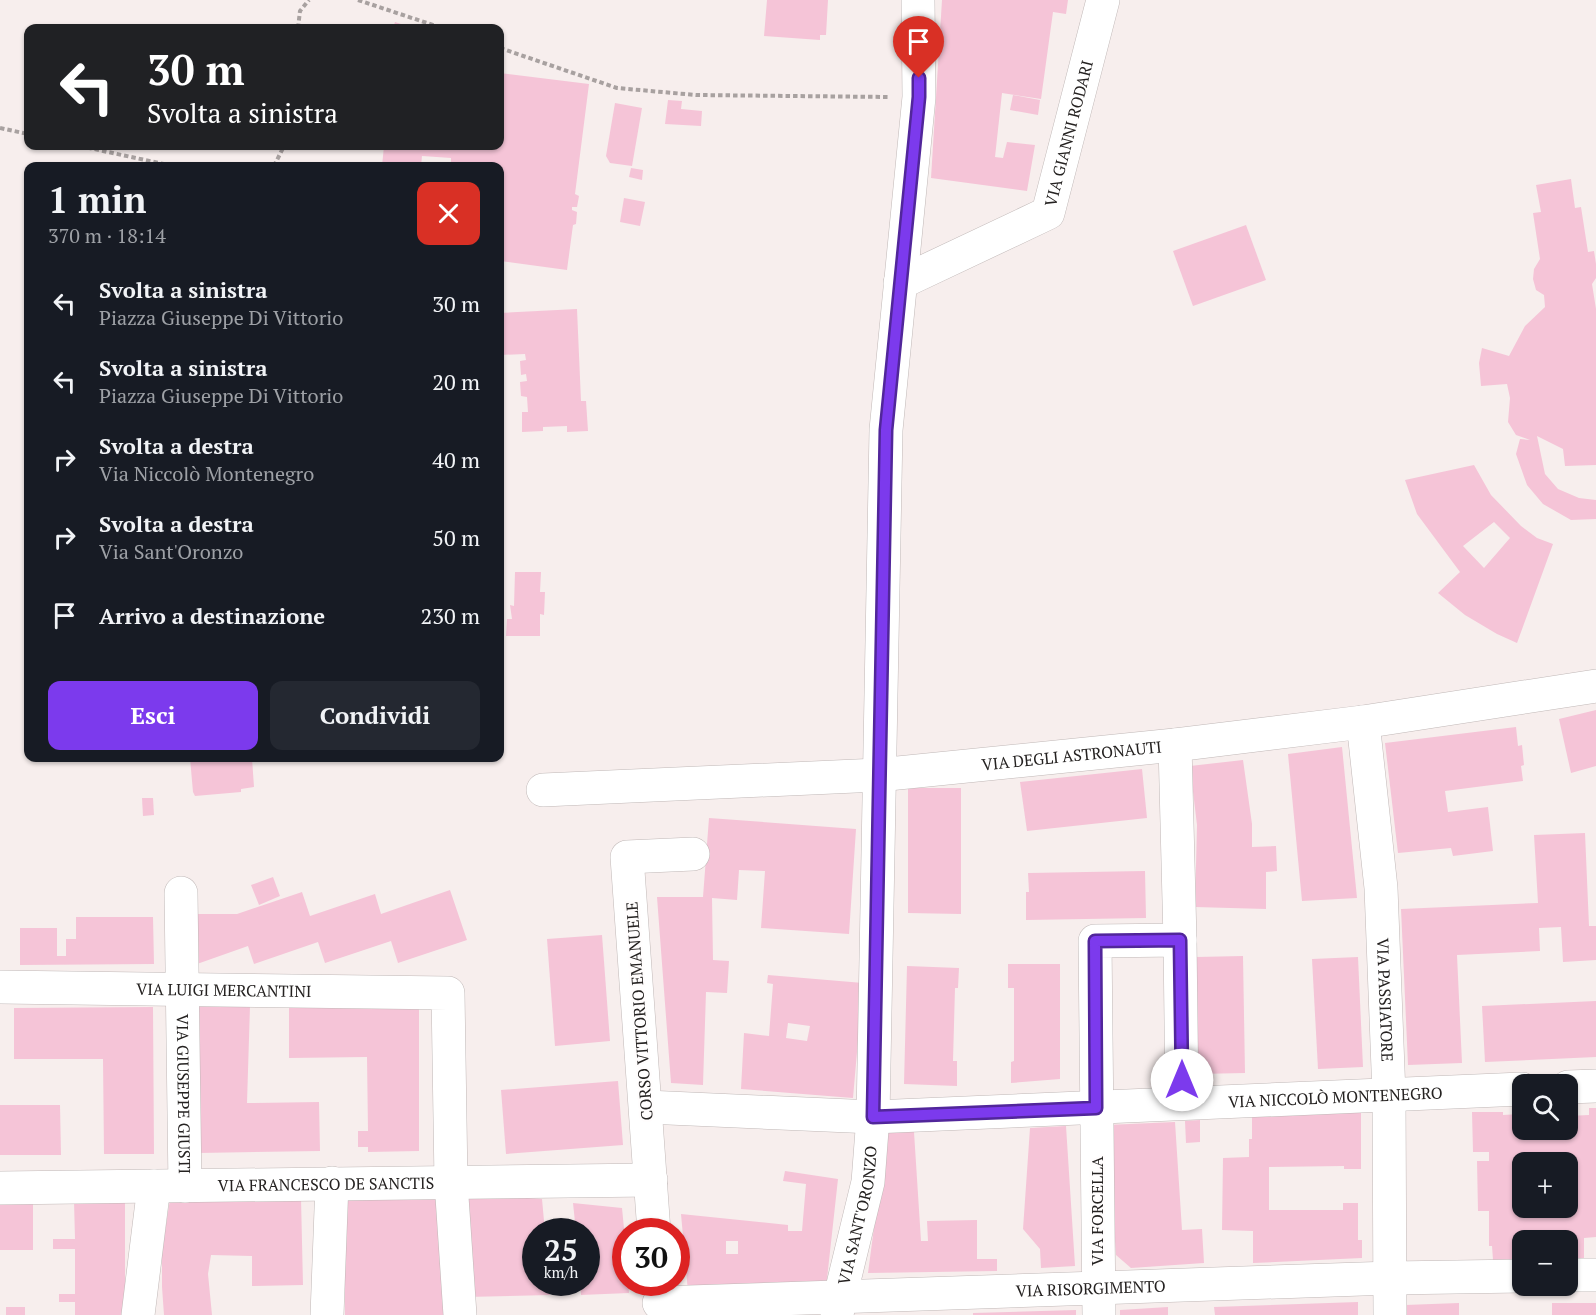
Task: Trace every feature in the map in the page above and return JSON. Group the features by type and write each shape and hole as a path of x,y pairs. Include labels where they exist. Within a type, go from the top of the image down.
{"street":[{"name":"VIA SANT'ORONZO","path":"838,1306 868,1182 873,1117 886,430 919,97 918,0"},
{"name":"VIA GIANNI RODARI","path":"900,283 1048,213 1103,0"},
{"name":"VIA DEGLI ASTRONAUTI","path":"543,790 878,775 1175,745 1363,722 1596,686"},
{"name":"VIA PASSIATORE","path":"1363,722 1381,888 1389,1095 1390,1315"},
{"path":"1175,745 1182,1103"},
{"name":"CORSO VITTORIO EMANUELE","path":"653,1218 627,857 693,854"},
{"name":"VIA GIUSEPPE GIUSTI","path":"138,1315 169,1186 182,989 181,894"},
{"name":"VIA FORCELLA","path":"1098,1302 1095,941 1180,940"},
{"name":"VIA LUIGI MERCANTINI","path":"0,987 448,993 451,1182"},
{"path":"1578,1087 1596,1086"},
{"name":"VIA NICCOLÒ MONTENEGRO","path":"646,1107 873,1117 1512,1089"},
{"name":"VIA FRANCESCO DE SANCTIS","path":"0,1188 651,1180"},
{"path":"451,1182 460,1315"},
{"path":"327,1315 332,1183"},
{"path":"1578,1275 1596,1275"},
{"name":"VIA RISORGIMENTO","path":"659,1300 838,1306 1098,1302 1391,1278 1512,1276"}],"path":[{"path":"298,24 300,11 309,0"},
{"path":"358,0 430,24"},
{"path":"504,49 617,88 696,95 919,97"},
{"path":"0,128 24,133"},
{"path":"99,150 154,162"}],"building":[{"path":"767,0 828,0 826,35 820,35 820,40 764,36"},
{"path":"942,0 1068,0 1066,14 1053,12 1041,99 1002,93 995,157 1003,158 1007,142 1035,145 1027,191 931,178"},
{"path":"504,73 589,84 575,194 579,196 577,207 572,207 572,210 577,212 576,224 573,225 567,270 504,262 504,162 451,162 451,158 422,156 421,162 382,162 384,150 504,150"},
{"path":"1013,95 1040,100 1038,115 1010,110"},
{"path":"668,100 682,101 681,109 702,111 701,126 665,124"},
{"path":"615,103 642,108 632,166 610,163 606,156"},
{"path":"631,168 643,170 642,180 629,177"},
{"path":"1571,179 1575,208 1581,207 1588,252 1594,251 1596,264 1596,278 1592,284 1596,309 1596,465 1565,466 1563,449 1537,436 1545,474 1558,489 1579,498 1596,500 1596,519 1571,520 1543,504 1527,485 1516,454 1520,439 1530,440 1516,435 1508,422 1510,398 1507,384 1481,386 1479,363 1482,348 1509,356 1525,326 1545,307 1544,295 1536,290 1533,279 1534,269 1540,259 1533,213 1541,212 1536,185"},
{"path":"624,198 645,202 640,226 620,222"},
{"path":"1246,225 1266,280 1193,306 1173,251"},
{"path":"577,309 581,401 586,401 588,431 567,432 567,426 543,427 543,431 522,432 522,412 528,412 527,397 521,396 520,382 527,381 526,374 521,375 520,361 526,360 525,354 504,355 504,313"},
{"path":"1474,465 1491,495 1521,526 1537,538 1553,544 1517,643 1465,615 1438,593 1460,572 1417,514 1405,480","holes":["1494,522 1510,538 1484,568 1463,546"]},
{"path":"515,572 541,572 540,592 545,592 544,615 540,614 540,636 506,636 507,619 512,619 510,605 514,606"},
{"path":"1596,710 1596,766 1571,773 1559,719"},
{"path":"1516,727 1518,746 1522,745 1523,781 1445,791 1448,812 1488,807 1493,851 1453,856 1451,848 1398,853 1385,743"},
{"path":"1342,747 1357,898 1302,901 1288,754"},
{"path":"1243,760 1252,824 1252,847 1276,846 1277,871 1266,872 1266,909 1195,907 1197,825 1190,766"},
{"path":"190,762 252,762 254,787 241,789 241,792 195,796"},
{"path":"1142,769 1147,818 1027,831 1020,782"},
{"path":"908,788 961,788 961,914 908,913"},
{"path":"142,798 153,798 154,815 143,816"},
{"path":"709,818 856,829 849,934 761,928 765,871 739,870 737,900 712,898 713,960 729,961 727,993 706,992 703,1085 671,1083 657,897 703,897"},
{"path":"1585,833 1589,926 1596,926 1596,960 1563,962 1561,927 1539,928 1540,951 1457,955 1462,1063 1408,1065 1401,909 1538,903 1534,835"},
{"path":"1145,871 1146,918 1026,920 1026,892 1029,892 1028,873"},
{"path":"273,877 280,896 259,905 251,885"},
{"path":"450,890 467,940 398,963 391,941 325,963 318,942 254,964 248,946 197,964 196,914 237,914 302,892 310,916 375,894 381,914"},
{"path":"76,917 153,917 154,964 20,965 20,928 57,928 57,956 66,956 66,939 76,939"},
{"path":"602,935 610,1041 555,1046 547,939"},
{"path":"1243,956 1245,1073 1198,1074 1196,957"},
{"path":"1358,957 1363,1067 1318,1069 1312,959"},
{"path":"1008,964 1060,964 1060,1079 1011,1083 1011,1062 1014,1061 1014,988 1008,988"},
{"path":"907,966 959,968 958,988 955,988 953,1061 957,1061 957,1086 904,1084"},
{"path":"768,975 863,983 853,1098 741,1089 744,1033 769,1036 773,984 767,983","holes":["788,1023 810,1026 807,1041 786,1038"]},
{"path":"1596,1001 1596,1057 1485,1062 1482,1006"},
{"path":"197,1006 250,1006 247,1103 319,1102 320,1151 198,1153"},
{"path":"289,1006 419,1007 419,1151 368,1152 368,1147 358,1147 358,1131 368,1131 367,1057 289,1058"},
{"path":"153,1007 154,1154 104,1154 103,1059 14,1059 14,1008"},
{"path":"618,1081 623,1145 506,1154 501,1090"},
{"path":"0,1105 60,1105 61,1155 0,1155"},
{"path":"1589,1108 1596,1108 1596,1237 1584,1238 1584,1259 1578,1259 1578,1230 1512,1230 1512,1260 1493,1260 1492,1246 1489,1246 1489,1211 1478,1211 1477,1161 1489,1161 1489,1152 1473,1152 1472,1112 1503,1112 1503,1115 1512,1114 1512,1140 1578,1140 1578,1116 1589,1115"},
{"path":"1361,1112 1361,1169 1344,1169 1344,1166 1269,1167 1269,1210 1343,1210 1343,1203 1358,1203 1358,1240 1362,1240 1362,1258 1253,1263 1253,1231 1222,1230 1223,1158 1249,1157 1252,1117"},
{"path":"1200,1120 1200,1142 1186,1143 1185,1121"},
{"path":"1175,1122 1182,1230 1202,1229 1204,1263 1131,1268 1116,1255 1107,1125"},
{"path":"1066,1126 1075,1266 1041,1268 1040,1249 1023,1229 1030,1128"},
{"path":"887,1130 914,1132 921,1241 928,1241 927,1221 977,1220 977,1259 997,1259 997,1271 868,1273"},
{"path":"785,1171 838,1179 826,1288 690,1292 690,1218 681,1218 681,1214 788,1225 788,1231 802,1231 806,1184 783,1181","holes":["726,1241 738,1241 738,1254 726,1254"]},
{"path":"437,1196 446,1315 345,1315 345,1197"},
{"path":"458,1196 542,1199 544,1218 522,1218 522,1296 466,1297"},
{"path":"301,1198 303,1285 252,1286 252,1256 211,1255 208,1274 212,1315 164,1315 162,1251 170,1199"},
{"path":"0,1200 33,1200 33,1250 0,1250"},
{"path":"125,1200 125,1315 75,1315 75,1302 59,1302 59,1294 75,1294 75,1249 53,1249 53,1239 75,1239 74,1201"},
{"path":"573,1203 622,1208 623,1218 612,1218 612,1294 600,1294 600,1218 575,1218"},
{"path":"1358,1302 1358,1315 1215,1315 1214,1307"},
{"path":"1459,1303 1459,1315 1406,1315 1405,1305"},
{"path":"1552,1303 1596,1303 1596,1315 1552,1315"},
{"path":"6,1307 25,1307 25,1315 6,1315"},
{"path":"1168,1307 1168,1315 1120,1315 1120,1310"},
{"path":"1076,1310 1076,1315 973,1315 973,1313"}],"route":[{"path":"919,78 886,430 873,1117 1096,1108 1095,941 1180,940 1182,1080"}]}
